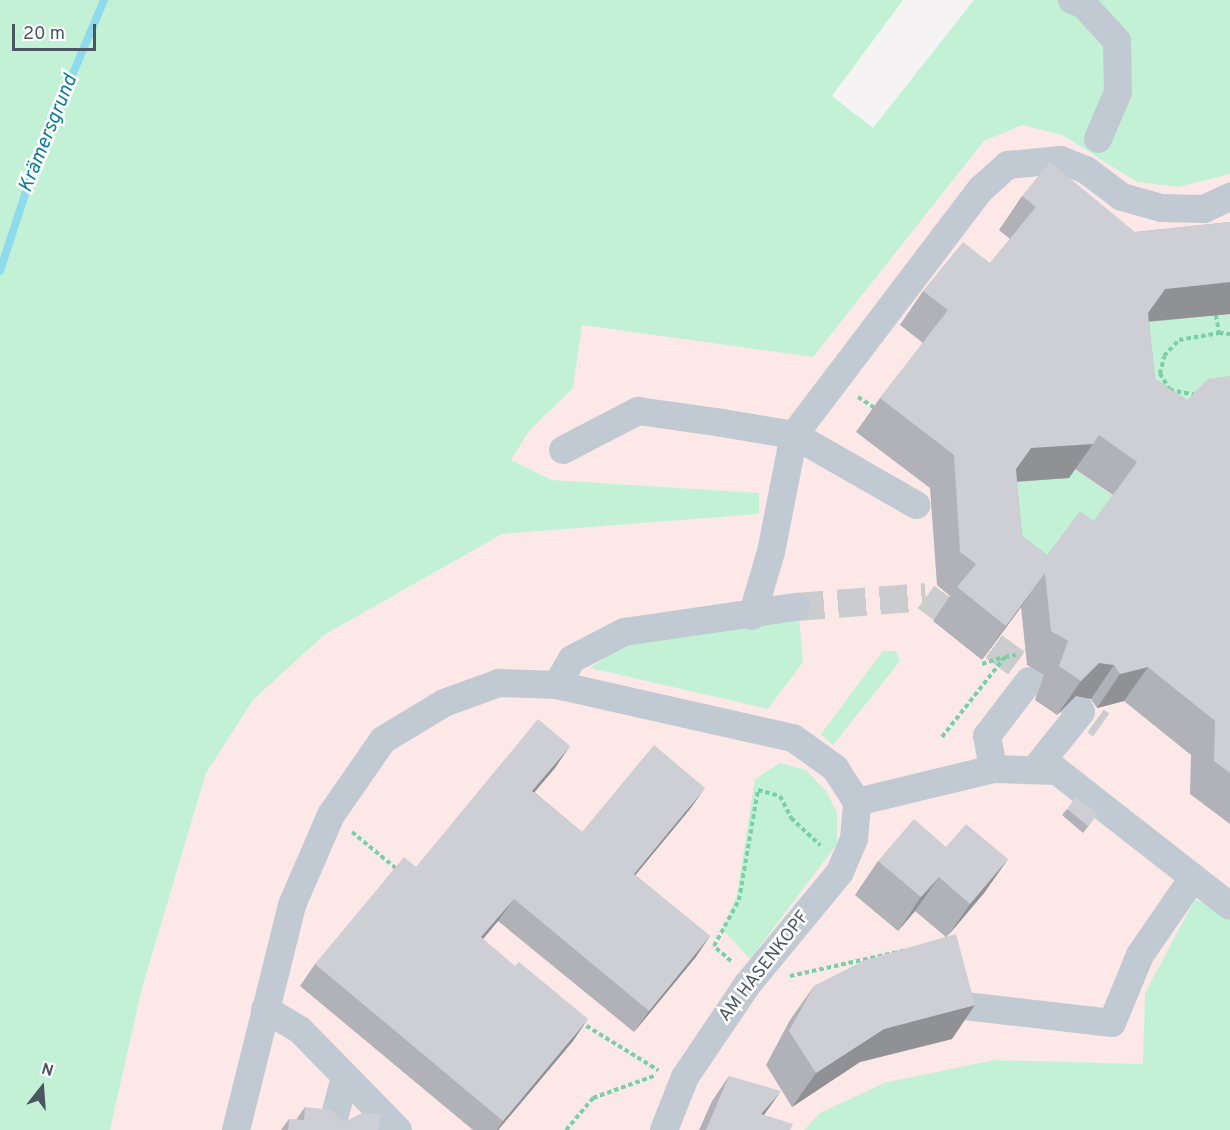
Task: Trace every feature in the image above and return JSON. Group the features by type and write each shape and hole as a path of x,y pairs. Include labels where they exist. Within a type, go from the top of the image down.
{"street":[{"path":"1072,0 1083,4 1117,41 1118,92 1098,139 1073,165"},
{"path":"752,616 794,435 981,189 1008,165 1073,165 1122,197 1162,208 1204,209 1230,197"},
{"path":"563,450 638,411 794,435 916,505"},
{"path":"557,685 572,659 624,632 752,616 796,607"},
{"path":"993,770 987,736 1027,667"},
{"path":"236,1130 292,905 331,815 383,740 444,703 499,683 557,685 793,738 835,768 857,802 993,770 1036,768 1057,771 1230,906"},
{"path":"1036,768 1081,712"},
{"name":"AM HASENKOPF","path":"664,1130 685,1077 749,981 840,872 854,839 857,802"},
{"path":"965,1006 1112,1023 1140,955 1193,878"},
{"path":"265,1009 300,1030 398,1130"},
{"path":"331,1130 345,1077"}],"path":[{"path":"1216,315 1219,333"},
{"path":"1204,395 1170,390 1160,374 1164,356 1179,340 1219,333 1230,334"},
{"path":"942,737 1005,657"},
{"path":"982,664 1005,657 1027,667"},
{"path":"714,946 739,900 758,790 780,796 791,818 840,872"},
{"path":"331,815 402,874"},
{"path":"749,981 802,976 896,948 918,951"},
{"path":"566,1130 593,1098 663,1073 574,1018"}],"shaded area":[{"path":"1022,125 1062,135 1137,182 1178,187 1230,174 1230,916 1195,900 1145,993 1144,1064 994,1060 820,1113 804,1130 110,1130 142,988 206,773 253,700 324,635 502,534 759,514 758,493 552,480 511,460 529,431 573,388 582,325 813,357 984,141"}],"green space":[{"path":"0,0 903,0 832,96 873,128 974,0 1230,0 1230,174 1178,187 1137,182 1062,135 1022,125 984,141 813,357 582,325 573,388 529,431 511,460 552,480 759,493 759,514 502,534 324,635 253,700 206,773 142,988 110,1130 0,1130"},
{"path":"1230,314 1230,407 1163,433 1141,322"},
{"path":"1075,469 1113,496 1070,555 1024,589 1007,482 1069,478"},
{"path":"799,616 803,662 768,709 590,668 628,641"},
{"path":"883,651 896,651 900,661 833,745 821,734"},
{"path":"780,763 806,770 826,791 837,813 837,844 750,959 723,930 737,895 755,779"},
{"path":"1195,899 1230,916 1230,1130 804,1130 820,1113 884,1083 994,1060 1143,1064 1145,993"}],"building":[{"path":"1050,162 1135,232 1230,222 1230,282 1165,289 1148,313 1155,379 1187,400 1208,379 1230,376 1230,773 1214,761 1215,721 1148,667 1120,674 1114,665 1099,663 1081,681 1059,666 1068,641 1051,631 1045,573 1006,626 957,587 976,564 960,552 954,455 880,398 948,310 923,291 963,242 990,263 1036,207 1022,196","holes":["1099,435 1137,462 1094,521 1080,511 1047,555 1022,536 1016,469 1031,448 1093,444"]},
{"path":"538,719 570,746 532,791 582,832 654,745 705,788 634,874 710,936 649,1011 514,899 481,937 515,966 519,962 588,1019 503,1121 315,964 404,857 416,867"},
{"path":"1076,797 1098,814 1088,826 1067,809"},
{"path":"914,819 946,847 966,824 1008,859 970,904 939,877 921,897 878,861"},
{"path":"956,934 975,1005 884,1029 816,1073 789,1031 814,986 865,960"},
{"path":"729,1076 781,1091 761,1114 793,1124 790,1130 706,1130"},
{"path":"305,1107 332,1110 344,1122 362,1113 380,1114 378,1130 288,1130 289,1119 304,1120"}],"waterway":[{"name":"Krämersgrund","path":"0,271 37,158 104,0"}],"tunnel":[{"path":"796,607 926,597 1101,725"}]}
